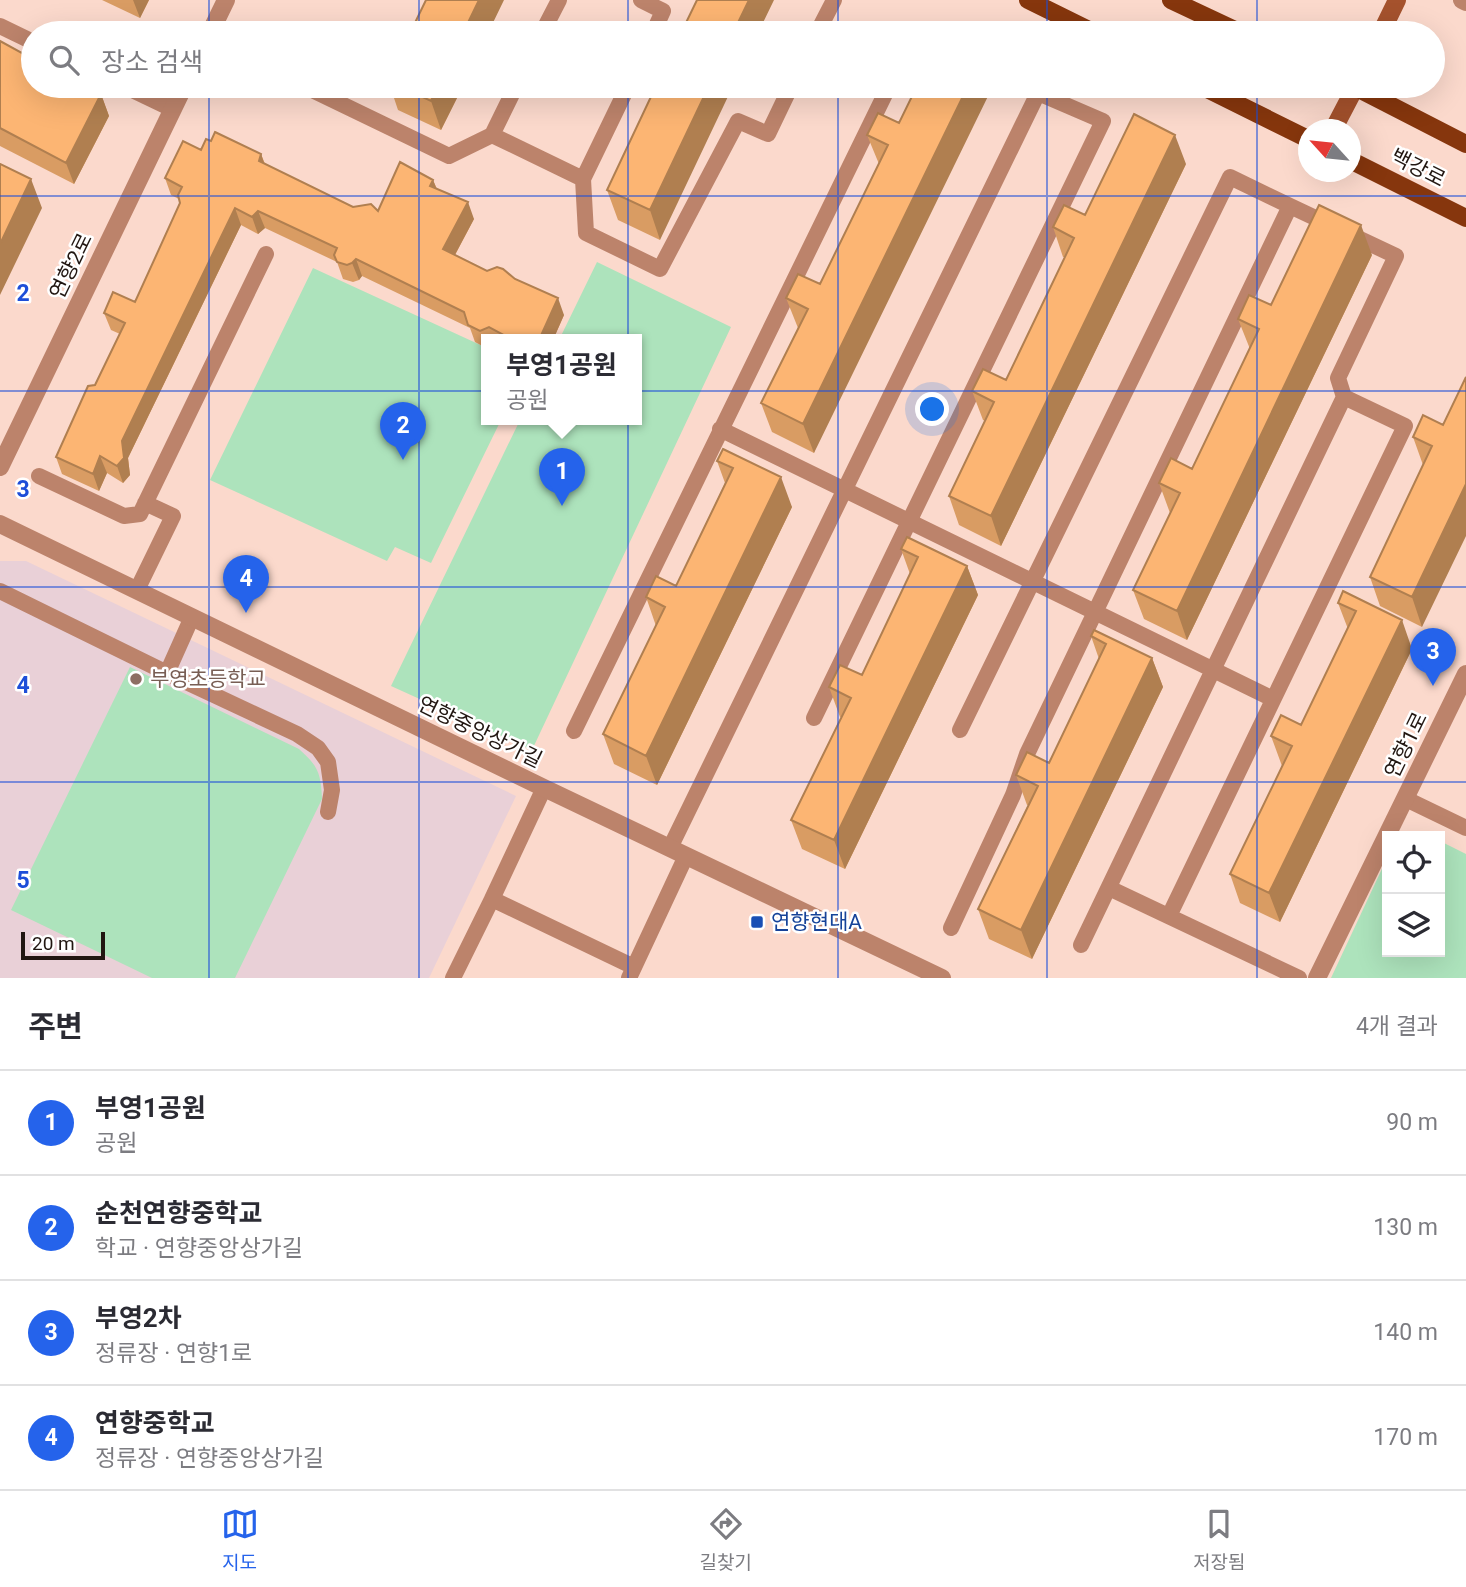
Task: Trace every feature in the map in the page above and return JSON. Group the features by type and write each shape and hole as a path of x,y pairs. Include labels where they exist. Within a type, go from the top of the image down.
{"main road":[{"path":"1028,0 1071,21"},
{"path":"1171,0 1216,21"},
{"path":"1387,21 1397,0"},
{"path":"1225,98 1298,134"},
{"path":"1339,119 1349,98"},
{"name":"백강로","path":"1378,98 1466,144"},
{"name":"백강로","path":"1361,166 1466,218"}],"street":[{"path":"216,21 226,0"},
{"name":"연향2로","path":"0,467 178,98"},
{"name":"연향중앙상가길","path":"0,524 942,978"},
{"name":"연향1로","path":"1317,978 1466,674"}],"lane":[{"path":"548,21 559,0"},
{"path":"641,0 663,11 658,21"},
{"path":"823,21 834,0"},
{"path":"0,26 21,36"},
{"path":"148,98 172,110"},
{"path":"329,98 449,156 492,135 510,98"},
{"path":"622,98 583,179 586,233 660,269 738,121 768,134 786,98"},
{"path":"574,730 883,98"},
{"path":"492,899 631,973 678,852 844,491 1036,98"},
{"path":"814,718 1103,121 1050,98"},
{"path":"492,135 583,179"},
{"path":"960,730 1230,177 1396,256 1338,378 1344,397 1081,946"},
{"path":"951,928 1013,794 1027,754 1290,205"},
{"path":"39,475 124,516 140,514 266,254"},
{"path":"1168,916 1405,426 1344,397"},
{"path":"720,429 1273,699"},
{"path":"137,590 173,516 145,503"},
{"path":"0,591 297,734 318,747 328,762 332,790 328,812"},
{"path":"167,673 192,618"},
{"path":"453,978 544,788"},
{"path":"1406,799 1466,828"},
{"path":"1109,888 1299,978"}],"shaded area":[{"name":"부영초등학교","path":"0,561 26,561 516,796 429,978 0,978"}],"green space":[{"path":"597,262 731,327 532,750 391,686 518,425 642,425 642,334 562,334"},
{"path":"313,268 481,345 481,425 499,425 431,563 395,547 387,561 210,480"},
{"path":"130,667 299,749 314,765 319,776 322,799 235,978 152,978 11,910"},
{"path":"1445,844 1466,854 1466,978 1331,978 1382,869 1382,957 1445,957"}],"building":[{"path":"426,0 479,0 469,21 416,21"},
{"path":"697,0 749,0 739,21 687,21"},
{"path":"0,41 21,52 21,98 99,98 66,163 0,128"},
{"path":"650,98 703,98 650,210 607,190"},
{"path":"911,98 962,98 803,424 761,403 808,309 786,298 798,274 820,284 888,145 867,135 878,113 899,123"},
{"path":"1134,114 1175,135 991,516 949,496 994,402 972,391 983,369 1006,380 1074,238 1053,227 1064,205 1085,215"},
{"path":"215,132 261,154 259,161 353,207 371,204 378,211 400,162 433,180 430,186 468,202 443,249 487,271 497,267 503,269 515,279 558,298 542,334 502,334 489,327 480,331 468,325 464,312 356,259 347,265 337,262 334,255 337,248 258,211 252,217 235,208 122,441 124,458 117,466 100,456 93,474 56,457 88,386 95,385 125,323 104,313 113,292 135,302 180,203 178,195 182,187 165,178 183,141 201,150 206,139 211,141"},
{"path":"0,164 31,179 0,244"},
{"path":"1319,205 1361,225 1177,611 1133,590 1180,493 1159,483 1171,458 1192,469 1259,329 1238,319 1249,295 1271,305"},
{"path":"1466,377 1466,484 1412,597 1370,577 1432,446 1413,437 1423,415 1443,425"},
{"path":"723,449 781,477 646,756 603,734 665,607 646,597 656,576 676,586 733,468 717,461"},
{"path":"907,537 967,566 834,840 791,820 851,698 829,687 840,665 862,675 918,557 901,549"},
{"path":"1343,591 1402,620 1269,893 1230,874 1292,746 1271,736 1281,715 1301,725 1356,611 1338,603"},
{"path":"1094,630 1152,658 1021,930 978,909 1038,786 1016,775 1027,752 1049,763 1106,644 1091,636"}],"place":[{"name":"순천연향중학교","path":"403,460"},
{"name":"부영1공원","path":"562,506"},
{"name":"연향중학교","path":"246,613"},
{"name":"부영초등학교","path":"136,679"},
{"name":"부영2차","path":"1433,686"},
{"name":"연향현대A","path":"757,922"}]}
